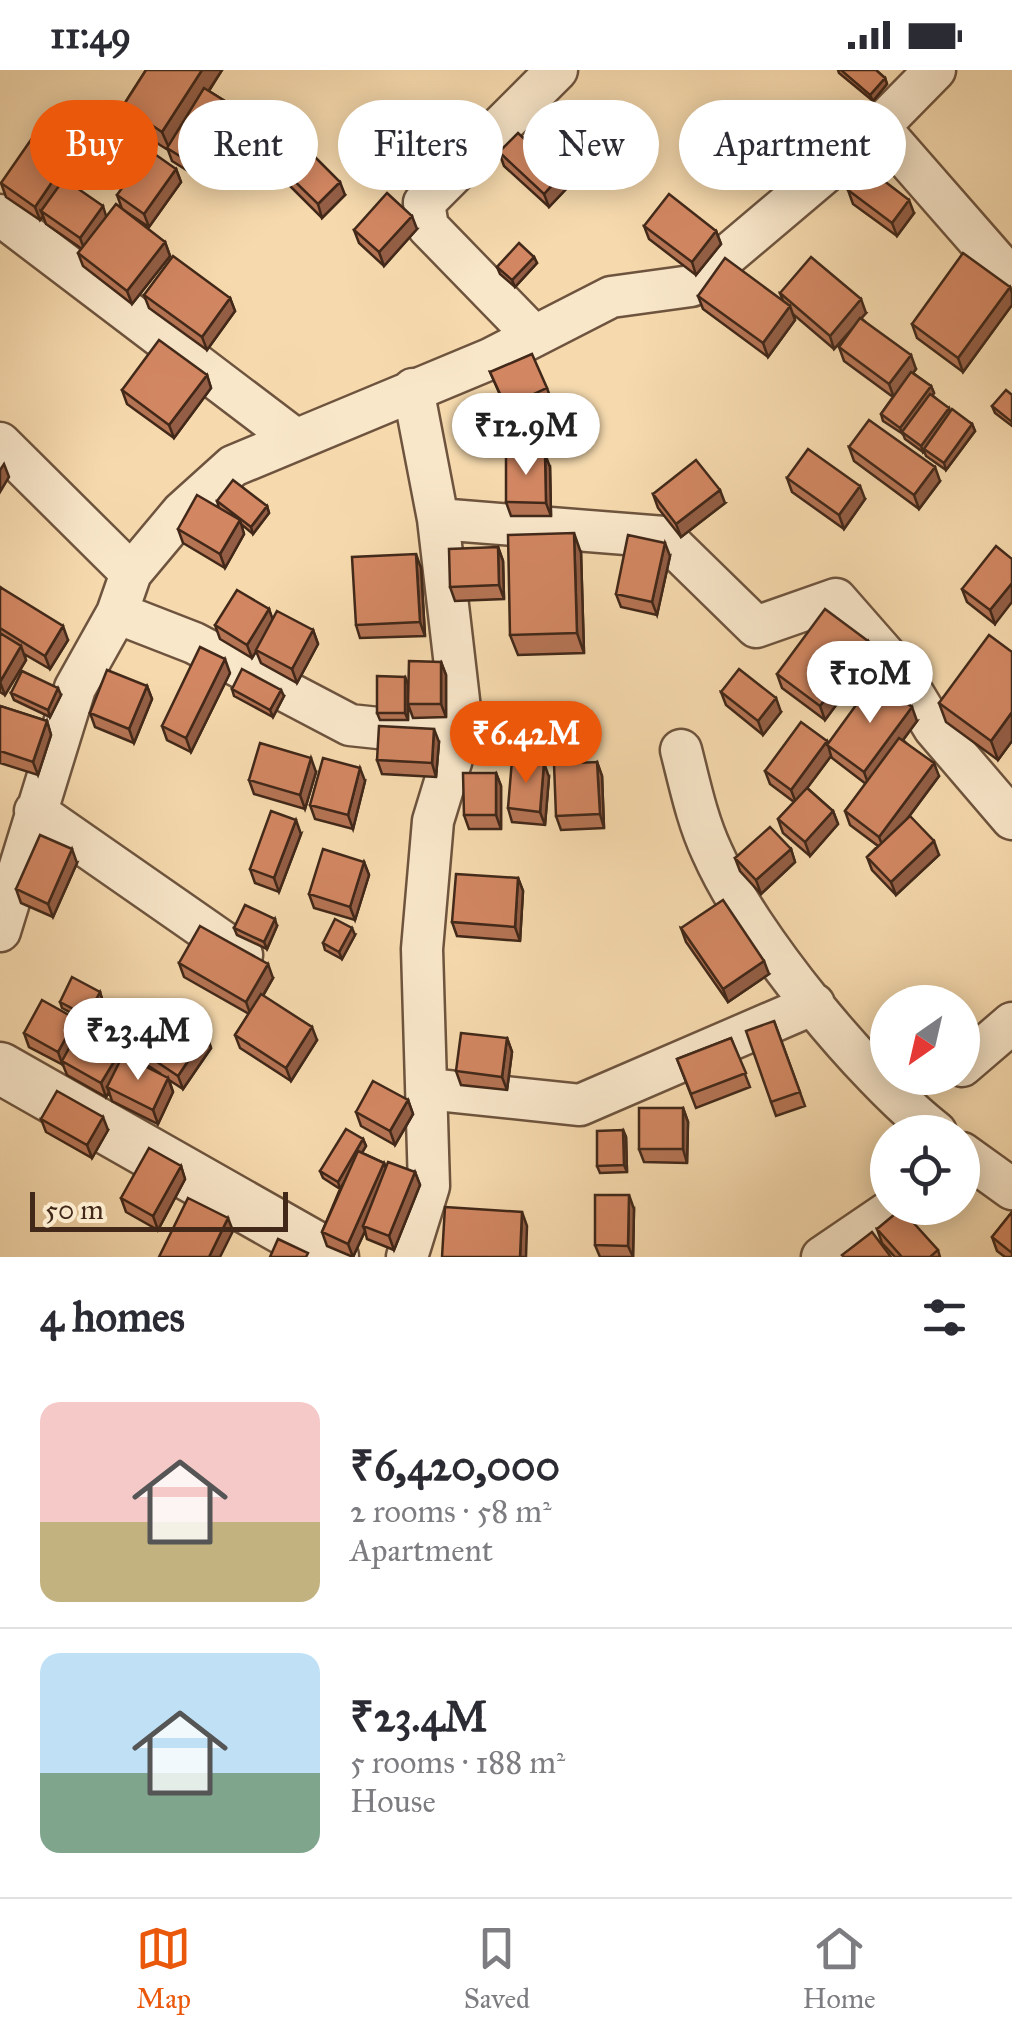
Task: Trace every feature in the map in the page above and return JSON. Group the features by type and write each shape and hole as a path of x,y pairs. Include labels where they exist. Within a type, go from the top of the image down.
{"street":[{"path":"534,336 428,227 424,203 557,70"},
{"path":"906,100 935,70"},
{"path":"906,157 1012,279"},
{"path":"0,931 75,688 116,614 131,573 182,512 234,466 534,336 611,296 691,286 805,190"},
{"path":"0,215 295,440"},
{"path":"408,1257 430,1186 422,949 433,821 462,726 438,519 413,389"},
{"path":"0,444 131,573"},
{"path":"438,519 664,537 756,627 836,599 900,672 944,741 1012,819"},
{"path":"116,614 194,643 350,724 397,730 462,726"},
{"path":"681,750 713,856 768,944 814,1004 920,1115"},
{"path":"34,811 242,955"},
{"path":"428,1089 580,1105 814,1004"},
{"path":"980,1050 1012,1022"},
{"path":"0,1068 333,1257"},
{"path":"980,1166 1012,1189"},
{"path":"822,1257 870,1224"}],"building":[{"path":"146,70 202,70 183,100 178,100 178,107 162,132 158,129 158,100 127,100"},
{"path":"841,70 876,70 885,78 870,95"},
{"path":"204,88 223,100 197,100"},
{"path":"178,130 178,155 167,148"},
{"path":"518,133 523,138 523,174 503,156 503,148"},
{"path":"30,141 30,190 47,190 35,207 1,183"},
{"path":"158,156 176,169 144,214 117,195 121,190 158,190"},
{"path":"318,160 338,184 318,204 304,190 318,190"},
{"path":"56,190 80,190 103,206 80,238 41,211"},
{"path":"848,190 896,190 909,200 892,223"},
{"path":"387,193 412,216 379,252 354,230"},
{"path":"669,194 716,231 692,262 644,226"},
{"path":"116,204 165,242 127,291 78,253"},
{"path":"519,243 534,257 512,280 497,267"},
{"path":"963,253 1010,287 958,358 912,324"},
{"path":"173,256 230,298 202,337 144,295"},
{"path":"811,257 861,299 830,336 780,293"},
{"path":"725,258 790,306 763,343 698,296"},
{"path":"860,318 911,355 889,384 839,347"},
{"path":"159,340 207,375 169,425 122,390"},
{"path":"532,354 547,388 506,407 490,372"},
{"path":"911,372 931,386 900,428 881,414"},
{"path":"1006,390 1012,395 1012,422 992,406"},
{"path":"930,394 949,408 921,446 902,432"},
{"path":"952,409 972,424 944,463 924,449"},
{"path":"869,420 935,467 914,495 849,447"},
{"path":"808,449 860,486 839,515 787,478"},
{"path":"506,454 545,454 546,503 506,502"},
{"path":"696,460 720,490 676,524 653,494"},
{"path":"233,480 267,506 251,527 217,501"},
{"path":"197,495 240,520 220,554 178,529"},
{"path":"574,533 577,633 510,635 508,535"},
{"path":"628,535 665,543 652,602 616,594"},
{"path":"996,546 1012,559 1012,583 990,610 962,589"},
{"path":"498,547 499,585 450,587 449,549"},
{"path":"416,554 420,622 356,625 352,557"},
{"path":"0,587 63,626 45,656 0,628"},
{"path":"237,590 269,609 247,645 215,625"},
{"path":"825,609 868,641 820,706 777,674"},
{"path":"277,611 313,630 292,669 256,650"},
{"path":"0,633 21,646 0,682"},
{"path":"989,635 1012,652 1012,712 991,741 939,703"},
{"path":"200,647 225,659 186,738 162,726"},
{"path":"409,661 441,662 441,704 408,704"},
{"path":"242,669 281,690 270,710 232,689"},
{"path":"739,669 776,698 758,721 721,692"},
{"path":"107,670 147,686 129,729 90,713"},
{"path":"22,671 58,688 48,710 11,693"},
{"path":"377,676 405,677 405,713 377,713"},
{"path":"875,679 912,707 864,772 827,745"},
{"path":"0,706 47,721 33,762 0,751"},
{"path":"801,722 827,741 791,790 765,771"},
{"path":"379,726 434,729 432,763 377,760"},
{"path":"899,738 934,763 879,837 845,811"},
{"path":"260,743 311,758 300,795 249,780"},
{"path":"323,758 360,768 348,815 310,805"},
{"path":"512,760 544,763 540,812 508,808"},
{"path":"597,762 600,814 556,816 554,764"},
{"path":"463,773 496,773 496,815 464,815"},
{"path":"807,788 833,811 805,842 778,819"},
{"path":"271,811 296,820 274,878 250,869"},
{"path":"910,816 934,841 891,882 867,857"},
{"path":"770,827 791,849 756,880 735,858"},
{"path":"40,835 72,849 48,904 16,889"},
{"path":"323,849 364,862 350,907 309,894"},
{"path":"456,874 518,878 515,927 452,922"},
{"path":"723,900 764,961 723,989 681,928"},
{"path":"245,905 275,919 264,942 234,928"},
{"path":"335,919 352,928 339,952 323,943"},
{"path":"200,926 268,964 246,1002 179,963"},
{"path":"72,977 100,992 87,1016 60,1002"},
{"path":"261,994 312,1027 286,1068 235,1035"},
{"path":"42,1000 76,1019 58,1052 24,1033"},
{"path":"162,1004 206,1034 178,1076 133,1046"},
{"path":"774,1021 800,1092 771,1102 746,1031"},
{"path":"78,1032 118,1055 101,1083 62,1061"},
{"path":"461,1033 507,1038 502,1077 456,1071"},
{"path":"731,1038 746,1073 691,1094 677,1059"},
{"path":"123,1055 168,1078 153,1110 107,1087"},
{"path":"373,1081 408,1100 390,1131 356,1112"},
{"path":"57,1091 103,1117 87,1145 41,1119"},
{"path":"639,1108 683,1108 683,1149 639,1149"},
{"path":"346,1129 363,1139 338,1182 320,1171"},
{"path":"623,1130 624,1165 597,1166 597,1131"},
{"path":"149,1148 181,1166 153,1216 121,1198"},
{"path":"358,1151 384,1163 348,1244 322,1232"},
{"path":"388,1162 415,1172 389,1236 363,1226"},
{"path":"595,1195 629,1195 628,1246 595,1245"},
{"path":"188,1198 228,1218 209,1257 159,1257"},
{"path":"445,1207 522,1212 520,1257 442,1257"},
{"path":"1012,1212 1012,1253 992,1237"},
{"path":"882,1225 915,1225 938,1250 930,1257 902,1257 877,1229"},
{"path":"872,1232 891,1257 842,1255"},
{"path":"278,1239 308,1253 306,1257 270,1257"}]}
